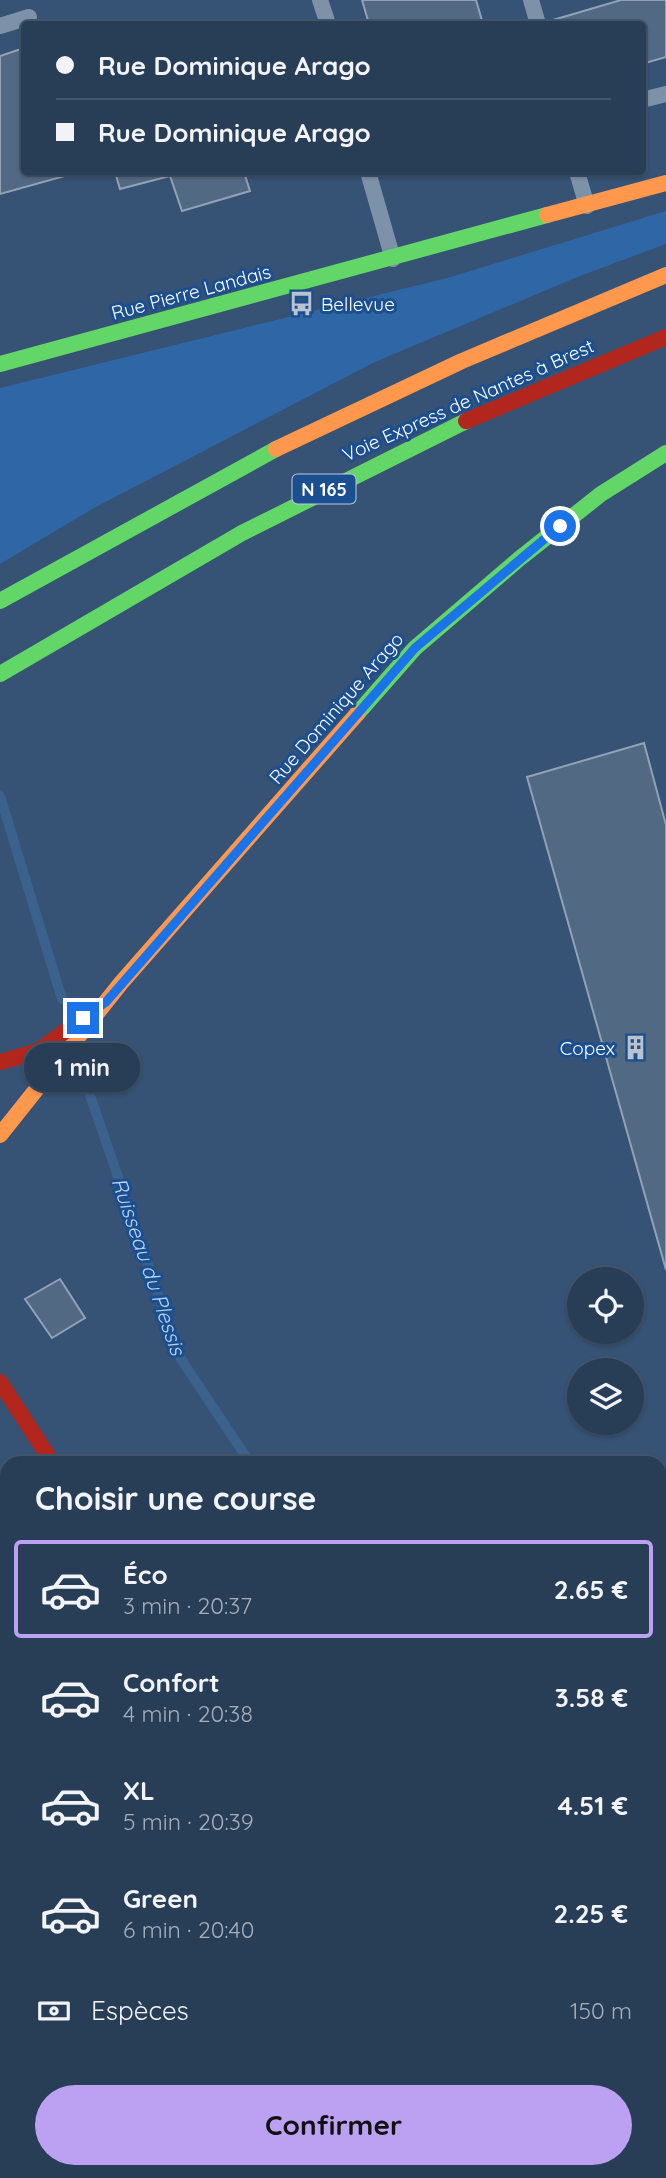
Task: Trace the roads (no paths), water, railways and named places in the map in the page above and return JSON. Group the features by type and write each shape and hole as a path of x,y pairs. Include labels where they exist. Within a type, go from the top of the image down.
{"main road":[{"name":"Rue Pierre Landais","path":"0,364 666,183"},
{"name":"Voie Express de Nantes à Brest","path":"0,601 205,485 371,400 537,327 666,275"},
{"name":"Voie Express de Nantes à Brest","path":"0,674 169,572 280,511 431,436 666,337"},
{"name":"Rue Dominique Arago","path":"0,1135 106,1002 415,648 591,502 666,453"},
{"name":"Rue Dominique Arago","path":"0,1062 38,1051 106,1002"},
{"path":"0,1382 48,1456"},
{"path":"0,1397 48,1456"}],"lane":[{"path":"320,0 327,21"},
{"path":"531,0 537,21"},
{"path":"0,26 29,17"},
{"path":"646,99 666,94"},
{"path":"369,175 393,259"},
{"path":"578,175 587,206"}],"waterway":[{"name":"Ruisseau du Plessis","path":"0,796 62,999"},
{"name":"Ruisseau du Plessis","path":"90,1095 179,1356 245,1456"}],"place":[{"name":"Bellevue","path":"301,304"},
{"name":"Copex","path":"635,1048"}]}
